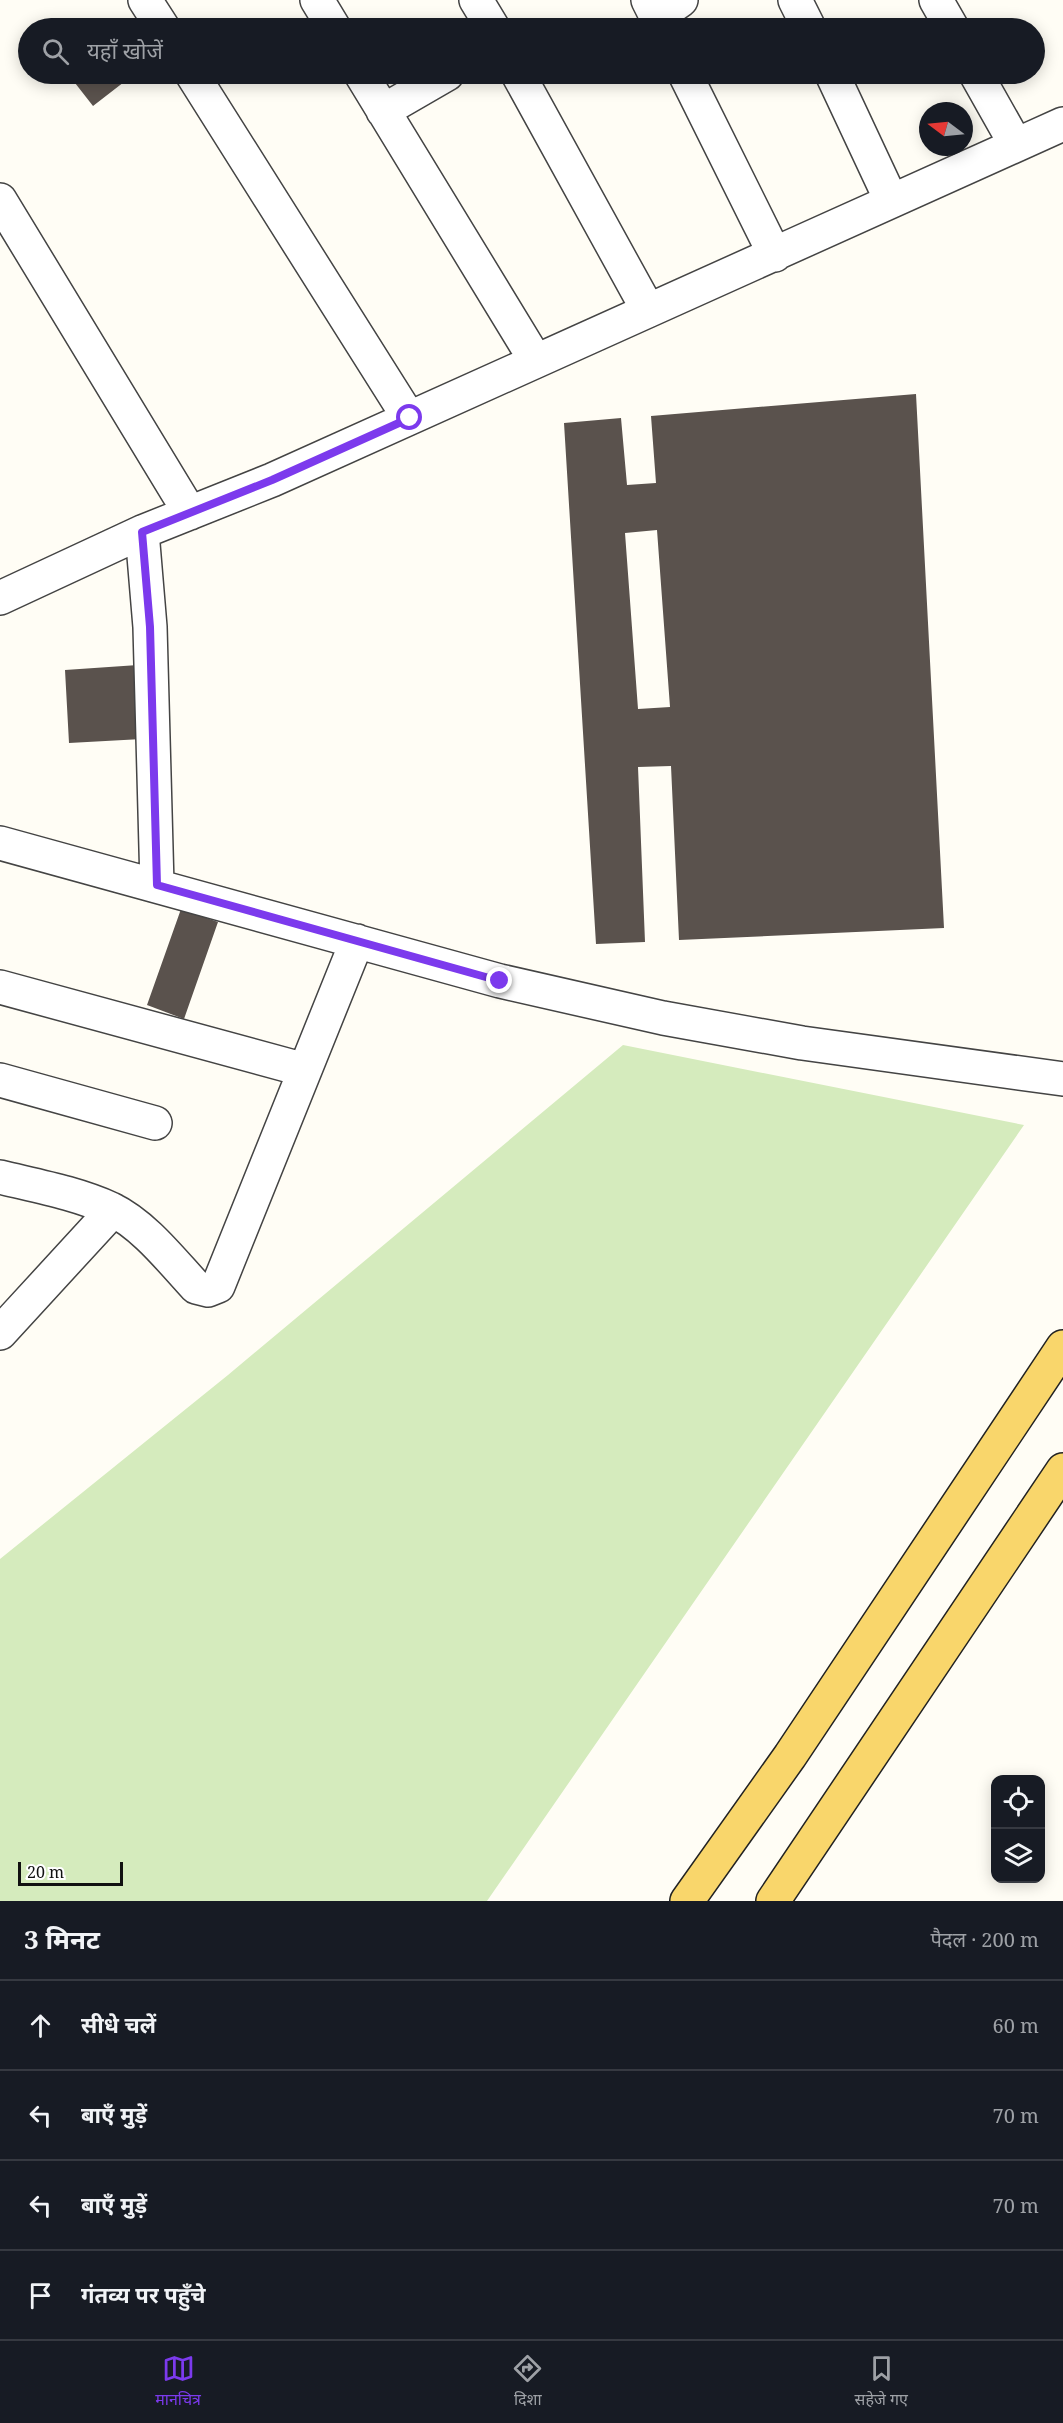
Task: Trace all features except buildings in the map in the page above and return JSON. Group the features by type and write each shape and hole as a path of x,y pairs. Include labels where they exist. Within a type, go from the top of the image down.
{"main road":[{"path":"687,1901 796,1746 1063,1347"},
{"path":"773,1901 1063,1470"}],"street":[{"path":"145,0 157,18"},
{"path":"317,0 328,18"},
{"path":"476,0 487,18"},
{"path":"795,0 804,18"},
{"path":"936,0 946,18"},
{"path":"198,84 410,418"},
{"path":"367,84 536,361"},
{"path":"383,111 430,84"},
{"path":"524,84 648,310"},
{"path":"690,84 775,255"},
{"path":"837,84 891,200"},
{"path":"982,84 1016,145"},
{"path":"0,598 142,532 272,480 1063,124"},
{"path":"0,200 190,513"},
{"path":"142,532 150,627 157,885"},
{"path":"0,843 500,981 663,1018 802,1043 1063,1079"},
{"path":"0,1177 70,1194 113,1210 145,1234 196,1287 208,1290 218,1286 357,941"},
{"path":"0,987 306,1070"},
{"path":"0,1080 155,1123"},
{"path":"0,1333 113,1210"}],"green space":[{"path":"623,1045 1024,1125 487,1901 0,1901 0,1559 228,1375"}],"route":[{"path":"410,418 272,480 142,532 150,627 157,885 500,981"}]}
